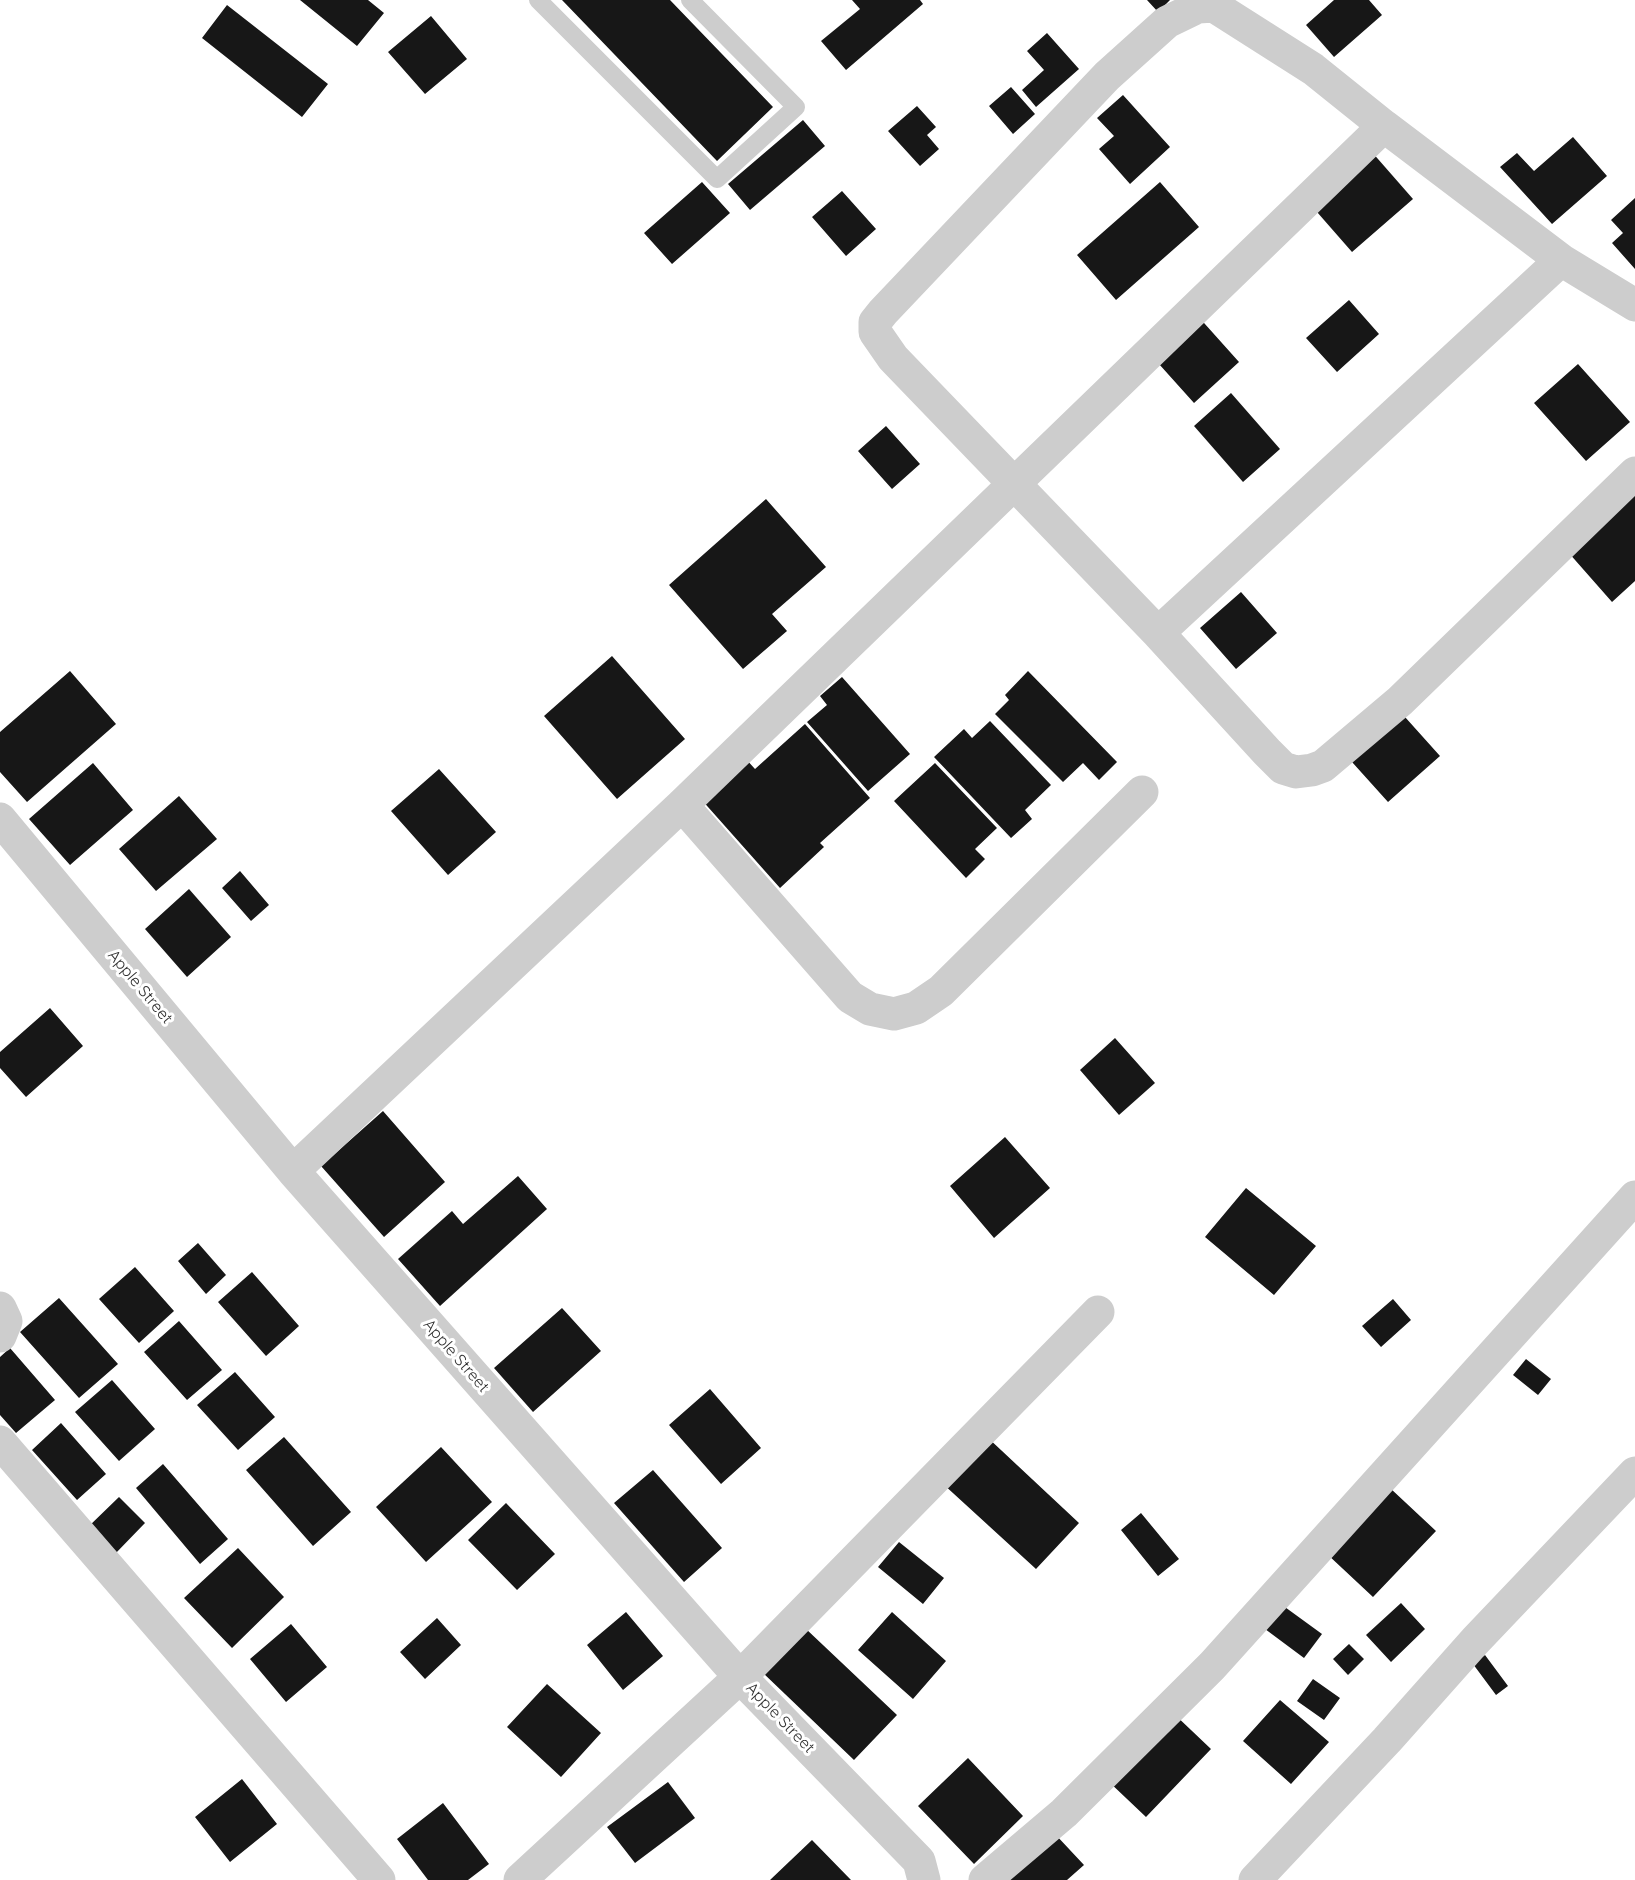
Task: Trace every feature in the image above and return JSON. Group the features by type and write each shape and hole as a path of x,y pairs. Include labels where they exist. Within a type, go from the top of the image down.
{"street":[{"path":"1635,305 1561,260 1384,126 1313,69 1214,6 1198,7 1167,22 1107,76 875,322 875,332 893,358 1158,633 1283,768 1296,772 1323,766 1400,701 1635,473"},
{"path":"292,1171 682,805 1384,126"},
{"path":"1158,633 1561,260"},
{"path":"682,805 850,997 870,1009 894,1014 916,1008 941,991 1142,792"},
{"name":"Apple Street","path":"0,819 292,1171 740,1677 919,1861 924,1880"},
{"path":"986,1880 1064,1813 1212,1666 1635,1197"},
{"path":"0,1308 6,1320 0,1336"},
{"path":"520,1880 740,1677 1098,1312"},
{"path":"0,1442 380,1880"},
{"path":"1255,1880 1387,1740 1475,1641 1635,1473"}],"lane":[{"path":"538,0 717,179 796,106 690,0"}],"building":[{"path":"300,0 368,0 384,13 357,46"},
{"path":"562,0 670,0 773,107 717,161"},
{"path":"852,0 920,0 923,4 846,70 821,41 860,9"},
{"path":"1147,0 1170,0 1158,12"},
{"path":"1334,0 1369,0 1382,15 1334,57 1306,25"},
{"path":"227,5 328,84 302,117 202,38"},
{"path":"431,16 467,59 425,94 388,52"},
{"path":"1047,33 1079,69 1036,107 1022,90 1044,70 1027,51"},
{"path":"1011,87 1035,114 1013,134 989,106"},
{"path":"1123,95 1170,147 1130,184 1099,149 1114,136 1097,118"},
{"path":"917,106 936,127 927,135 939,149 920,166 888,131"},
{"path":"803,120 825,146 750,210 728,184"},
{"path":"1573,137 1607,176 1552,224 1500,167 1517,153 1534,171"},
{"path":"1371,151 1413,199 1352,252 1310,204"},
{"path":"702,182 730,213 672,264 644,233"},
{"path":"1160,182 1199,227 1116,300 1077,255"},
{"path":"842,191 876,229 846,256 812,217"},
{"path":"1635,198 1635,269 1612,243 1623,233 1611,220"},
{"path":"1349,300 1379,334 1337,372 1306,338"},
{"path":"1196,314 1239,362 1194,403 1150,354"},
{"path":"1578,364 1630,422 1586,461 1534,403"},
{"path":"1231,393 1280,449 1243,482 1194,426"},
{"path":"886,426 920,464 892,489 858,451"},
{"path":"1635,494 1635,581 1612,602 1568,552"},
{"path":"766,499 826,567 772,614 787,631 743,669 669,585"},
{"path":"1241,592 1277,633 1236,669 1200,628"},
{"path":"612,656 685,739 617,799 544,716"},
{"path":"70,671 116,724 27,802 0,772 0,732"},
{"path":"1028,671 1117,762 1099,780 1083,763 1063,782 995,714 1009,700 1005,695"},
{"path":"842,677 910,754 868,791 807,722 827,705 820,696"},
{"path":"1405,717 1440,756 1388,802 1352,762"},
{"path":"990,721 1051,785 1025,810 1032,819 1011,838 934,757 964,729 972,738"},
{"path":"805,724 870,798 820,843 824,847 780,888 700,798 745,758 755,769"},
{"path":"93,763 133,810 70,865 29,819"},
{"path":"935,763 997,828 975,849 985,859 966,878 894,801"},
{"path":"439,769 496,832 448,875 391,811"},
{"path":"179,796 217,839 156,891 119,849"},
{"path":"240,871 269,905 251,921 222,888"},
{"path":"189,889 231,937 187,977 145,929"},
{"path":"50,1008 83,1046 26,1097 0,1068 0,1052"},
{"path":"1115,1038 1155,1083 1119,1115 1080,1070"},
{"path":"383,1111 445,1182 384,1237 321,1166"},
{"path":"1005,1137 1050,1188 994,1238 950,1186"},
{"path":"518,1176 547,1209 440,1306 398,1259 452,1211 463,1224"},
{"path":"1246,1188 1316,1246 1274,1295 1205,1237"},
{"path":"198,1243 226,1275 206,1294 178,1261"},
{"path":"135,1267 174,1311 139,1343 99,1299"},
{"path":"252,1272 299,1326 266,1356 218,1302"},
{"path":"59,1298 118,1364 79,1398 20,1332"},
{"path":"1393,1299 1411,1320 1381,1347 1362,1326"},
{"path":"562,1308 601,1351 533,1412 494,1368"},
{"path":"179,1321 222,1370 187,1400 144,1352"},
{"path":"10,1348 55,1400 16,1433 0,1415 0,1357"},
{"path":"1526,1359 1551,1379 1538,1395 1513,1375"},
{"path":"235,1372 275,1417 238,1450 197,1405"},
{"path":"112,1380 155,1429 119,1461 75,1412"},
{"path":"710,1389 761,1448 721,1484 669,1425"},
{"path":"61,1423 106,1474 77,1500 32,1450"},
{"path":"986,1436 1079,1523 1036,1569 942,1483"},
{"path":"284,1437 351,1512 313,1546 246,1470"},
{"path":"441,1447 492,1502 426,1562 376,1507"},
{"path":"163,1464 228,1539 200,1564 136,1488"},
{"path":"653,1470 722,1548 684,1582 614,1503"},
{"path":"1390,1488 1436,1531 1373,1597 1327,1554"},
{"path":"119,1497 145,1523 114,1555 87,1528"},
{"path":"506,1503 555,1554 517,1590 468,1540"},
{"path":"1141,1513 1179,1559 1158,1576 1121,1530"},
{"path":"899,1542 944,1578 923,1604 878,1567"},
{"path":"238,1548 284,1597 232,1648 184,1598"},
{"path":"1278,1602 1322,1634 1304,1658 1261,1626"},
{"path":"1401,1603 1425,1629 1391,1662 1366,1635"},
{"path":"626,1612 663,1656 623,1690 587,1645"},
{"path":"892,1612 946,1661 913,1699 858,1650"},
{"path":"437,1618 461,1645 425,1679 400,1652"},
{"path":"291,1624 327,1667 286,1702 250,1659"},
{"path":"805,1628 897,1715 854,1760 762,1672"},
{"path":"1349,1644 1364,1659 1348,1675 1333,1659"},
{"path":"1485,1655 1508,1686 1496,1695 1473,1664"},
{"path":"1313,1679 1340,1698 1324,1720 1297,1701"},
{"path":"547,1684 601,1733 561,1777 507,1727"},
{"path":"1280,1700 1329,1742 1291,1784 1243,1741"},
{"path":"1171,1711 1211,1749 1146,1817 1107,1780"},
{"path":"968,1758 1023,1816 974,1864 918,1806"},
{"path":"242,1779 277,1824 230,1862 195,1817"},
{"path":"668,1782 695,1818 635,1863 607,1827"},
{"path":"443,1803 489,1864 468,1880 428,1880 397,1839"},
{"path":"1055,1834 1084,1865 1067,1880 1003,1880"},
{"path":"812,1840 851,1880 770,1880"}]}
